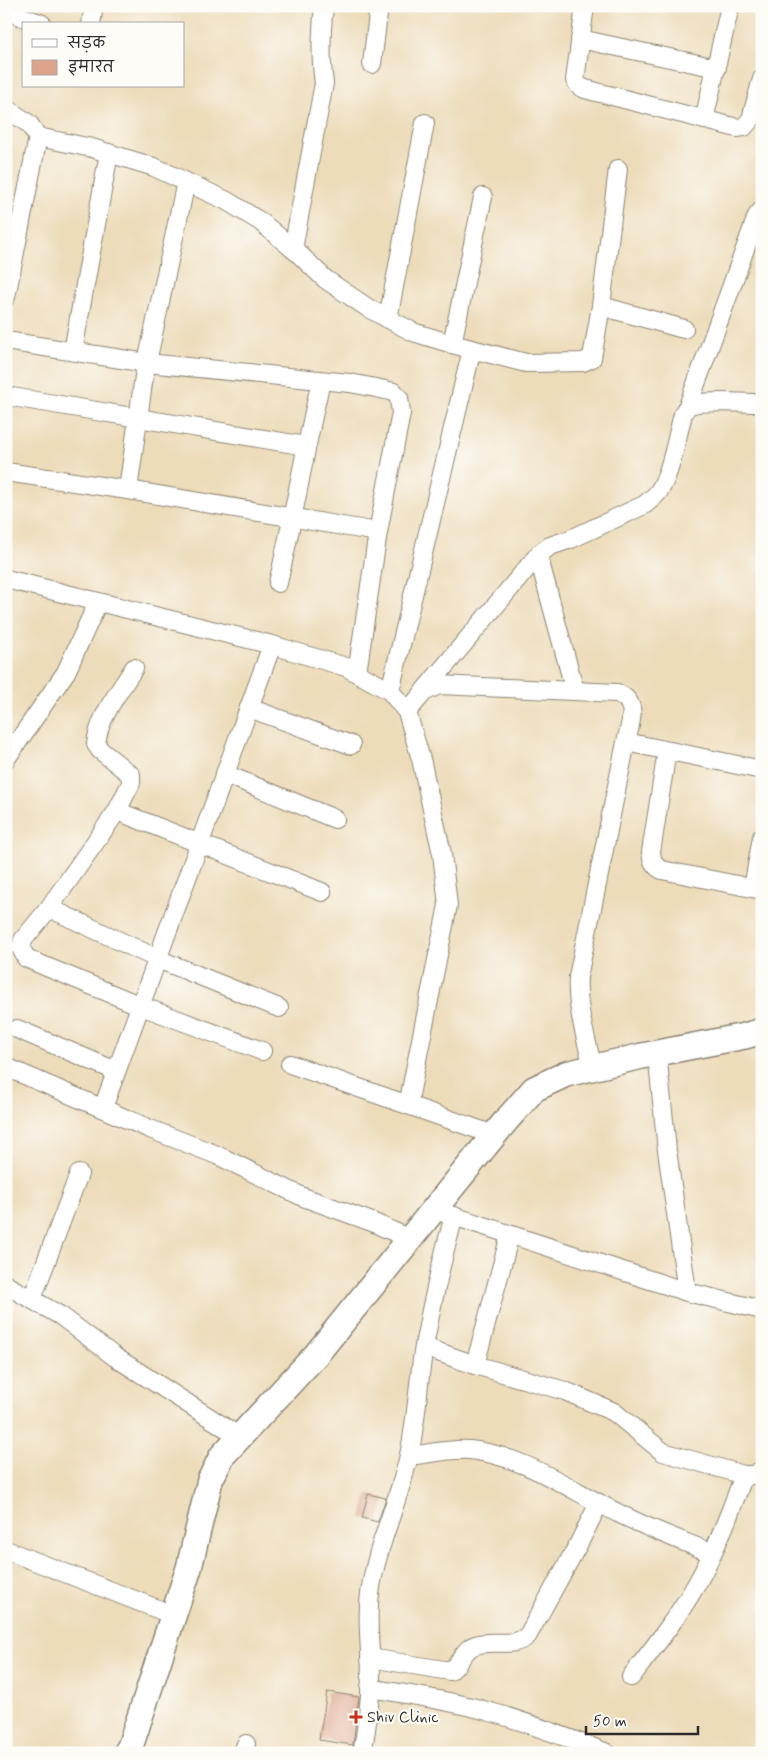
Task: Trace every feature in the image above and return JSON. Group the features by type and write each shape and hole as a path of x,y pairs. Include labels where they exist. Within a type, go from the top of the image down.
{"street":[{"path":"91,22 94,6"},
{"path":"294,249 324,83 321,63 321,37 324,6"},
{"path":"372,64 379,6"},
{"path":"585,6 575,80 578,86 585,89 737,128 744,127 751,119 762,79"},
{"path":"704,120 730,6"},
{"path":"6,11 36,22"},
{"path":"580,39 717,68"},
{"path":"6,108 29,124 38,137 92,148 154,167 227,202 261,222 326,279 368,308 413,332 526,363 588,361 592,358 601,306 618,169"},
{"path":"388,319 425,123"},
{"path":"6,295 38,137"},
{"path":"73,351 109,153"},
{"path":"128,490 147,363 186,182"},
{"path":"452,344 483,197"},
{"path":"407,712 538,554 550,546 570,539 644,505 659,491 667,475 683,414 688,406 757,216 762,210"},
{"path":"601,306 684,329"},
{"path":"6,341 147,363 321,380 394,392 399,398 401,413 378,532 357,673"},
{"path":"390,691 472,349"},
{"path":"278,583 321,380"},
{"path":"6,396 306,446"},
{"path":"688,406 693,404 762,403"},
{"path":"6,472 128,490 378,532"},
{"path":"538,554 575,691"},
{"path":"6,579 272,645 346,667 390,691 407,712 421,759 442,854 448,905 408,1105"},
{"path":"6,759 66,672 98,602"},
{"path":"102,1108 272,645"},
{"path":"134,668 104,717 97,734 96,744 100,750 132,774 132,782 117,811 49,908 23,940 21,948 26,958 140,1006 262,1051"},
{"path":"424,692 439,685 617,693 631,704 632,710 626,742 578,976 579,1006 593,1068"},
{"path":"249,708 351,746"},
{"path":"626,742 762,770"},
{"path":"667,751 651,852 657,868 758,889 762,837"},
{"path":"225,774 335,819"},
{"path":"117,811 322,892"},
{"path":"49,908 158,958 279,1008"},
{"path":"17,1029 116,1071"},
{"path":"126,1753 130,1747 189,1568 210,1480 222,1456 315,1356 410,1239 444,1213 494,1135 534,1089 566,1074 762,1031"},
{"path":"657,1053 667,1150 687,1292"},
{"path":"290,1064 494,1135"},
{"path":"6,1067 150,1129 217,1155 303,1197 372,1222 410,1239"},
{"path":"32,1299 79,1174"},
{"path":"444,1213 687,1292 762,1310"},
{"path":"362,1753 369,1713 370,1593 380,1550 396,1504 409,1456 418,1408 424,1348 440,1270 444,1213"},
{"path":"475,1365 510,1235"},
{"path":"6,1286 32,1299 75,1326 115,1357 240,1437"},
{"path":"424,1348 565,1391 614,1412 663,1452 744,1475 753,1475 762,1470"},
{"path":"409,1456 468,1450 486,1453 530,1468 562,1482 648,1528 712,1553"},
{"path":"631,1677 696,1586 730,1514 744,1475"},
{"path":"370,1658 450,1670 454,1668 471,1647 490,1642 514,1643 524,1640 599,1503"},
{"path":"6,1550 173,1615"},
{"path":"370,1688 488,1710 575,1747 607,1753"}],"building":[{"path":"368,1494 386,1498 378,1522 362,1518"},
{"path":"327,1692 359,1697 353,1745 319,1740"}],"place":[{"name":"Shiv Clinic","path":"356,1717"}]}
